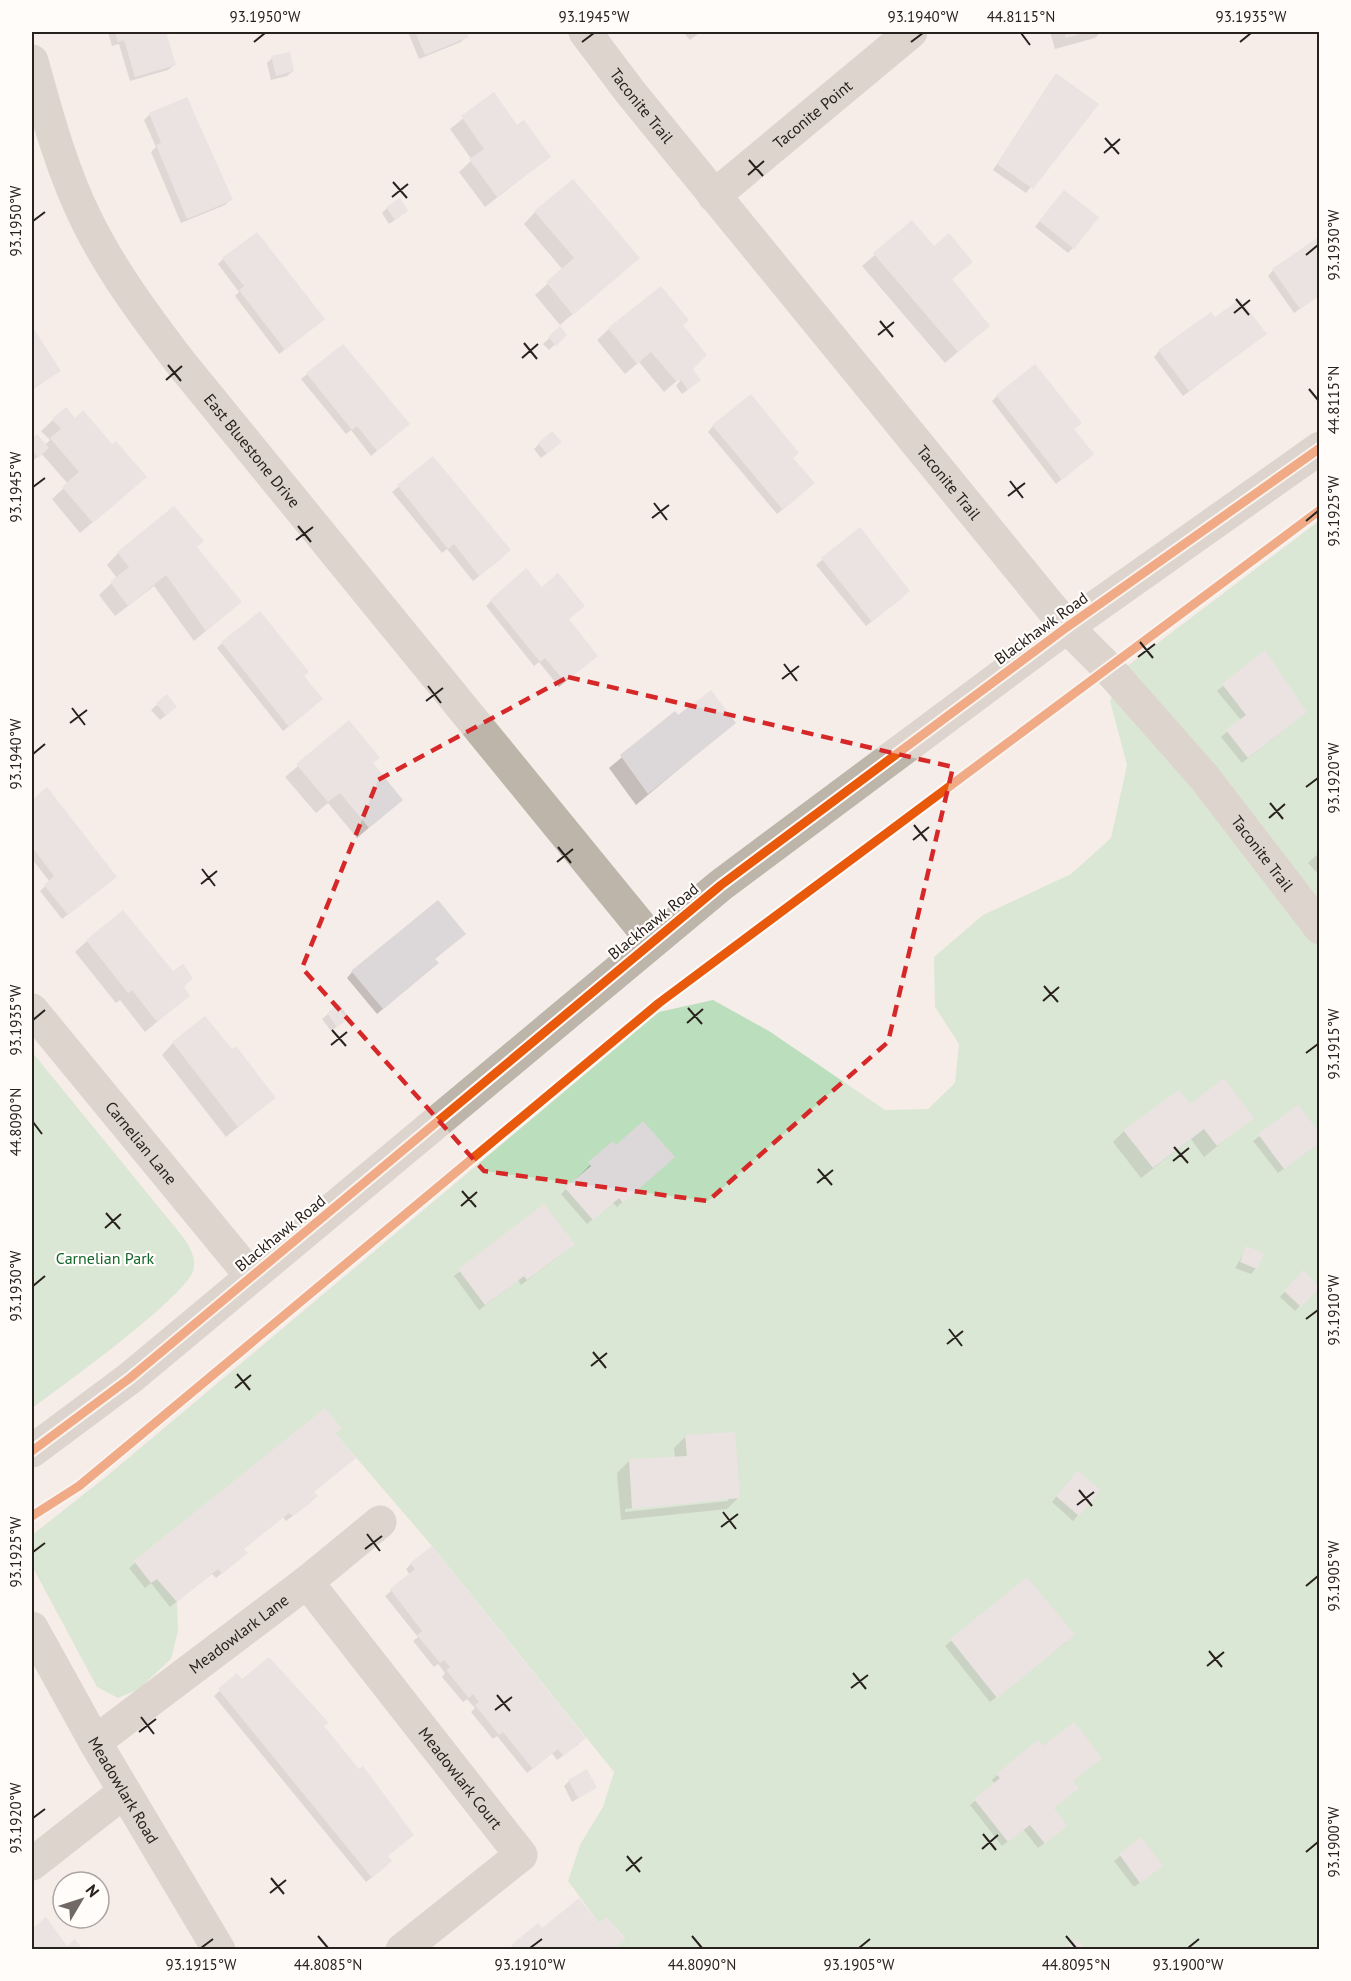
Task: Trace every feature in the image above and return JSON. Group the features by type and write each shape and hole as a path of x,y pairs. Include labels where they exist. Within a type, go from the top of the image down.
{"street":[{"name":"Taconite Trail","path":"585,32 714,196 1067,627 1107,667 1204,777 1320,928"},
{"name":"Taconite Point","path":"714,196 911,32"},
{"name":"East Bluestone Drive","path":"32,62 71,187 87,221 125,287 180,362 652,940"},
{"name":"Blackhawk Road","path":"32,1451 130,1378 652,940 791,831 1067,627 1320,448"},
{"name":"Carnelian Lane","path":"32,1010 252,1276"},
{"name":"Meadowlark Lane","path":"95,1742 307,1582 380,1522"},
{"name":"Meadowlark Court","path":"307,1582 521,1855 402,1950"},
{"name":"Meadowlark Road","path":"32,1628 124,1792 219,1950"},
{"path":"32,1864 124,1792"}],"highlighted area":[{"path":"568,677 953,767 888,1042 708,1201 484,1171 302,968 378,780"}],"green space":[{"path":"1319,521 1319,1949 612,1949 625,1938 607,1918 599,1923 568,1881 580,1845 603,1807 614,1772 432,1546 335,1433 341,1428 325,1409 134,1561 151,1583 157,1579 177,1602 178,1631 171,1659 139,1689 118,1698 97,1687 32,1566 32,1535 107,1476 659,1012 713,1000 769,1031 885,1110 928,1109 955,1083 959,1044 935,1007 934,957 983,915 1071,874 1111,838 1127,765 1110,701 1126,667"},
{"name":"Carnelian Park","path":"32,1052 183,1237 190,1249 194,1267 185,1284 168,1301 120,1342 32,1408"}],"building":[{"path":"115,32 166,32 176,65 135,77 124,40 118,42"},
{"path":"415,32 466,32 469,37 425,55"},
{"path":"1064,32 1088,32 1066,38"},
{"path":"290,52 294,71 276,76 271,56"},
{"path":"1056,73 1099,104 1033,189 997,164"},
{"path":"494,92 517,125 524,120 551,157 497,197 469,159 484,149 461,116"},
{"path":"187,97 233,200 187,219 156,145 161,143 149,113"},
{"path":"573,179 640,258 573,315 546,282 574,258 534,211"},
{"path":"1064,190 1099,217 1074,249 1039,221"},
{"path":"400,198 408,211 395,220 386,207"},
{"path":"912,220 934,246 949,233 973,262 952,279 990,326 958,352 873,253"},
{"path":"257,232 325,319 285,350 239,290 244,286 222,258"},
{"path":"1320,236 1320,295 1300,309 1272,269"},
{"path":"661,286 689,320 683,325 707,355 693,369 701,380 688,390 680,379 676,381 651,352 637,364 608,328"},
{"path":"1240,299 1267,334 1189,391 1158,350 1211,312 1215,317"},
{"path":"32,326 61,371 32,389"},
{"path":"560,326 567,335 556,346 548,337"},
{"path":"343,344 410,424 377,451 357,426 352,430 306,373"},
{"path":"1035,364 1082,423 1074,429 1094,454 1062,480 996,395"},
{"path":"751,394 799,453 793,458 815,483 783,510 712,425"},
{"path":"66,407 75,418 83,410 112,444 116,441 147,477 93,523 62,487 79,472 50,438 61,429 52,419"},
{"path":"552,431 562,442 547,454 538,443"},
{"path":"37,434 49,448 38,458 32,450 32,439"},
{"path":"433,456 511,550 479,576 454,544 448,549 397,485"},
{"path":"174,506 204,541 197,547 242,602 206,631 166,575 128,606 110,582 129,567 117,552"},
{"path":"860,527 910,591 872,622 821,558"},
{"path":"526,568 542,587 558,573 585,606 569,619 598,656 565,682 545,658 540,662 490,600"},
{"path":"260,611 309,672 304,676 323,699 289,727 221,642"},
{"path":"1265,650 1307,712 1248,758 1226,730 1246,715 1222,684"},
{"path":"711,690 736,723 648,794 620,755 675,711 678,715"},
{"path":"167,694 177,707 166,716 156,703"},
{"path":"349,720 380,758 373,763 403,800 369,828 340,793 328,802 296,764"},
{"path":"47,787 117,877 68,915 44,885 54,876 32,847 32,800"},
{"path":"438,900 466,934 435,959 439,963 383,1009 351,971"},
{"path":"123,910 173,971 183,964 193,978 184,987 190,996 157,1022 132,990 128,993 86,940"},
{"path":"339,1004 349,1018 337,1027 327,1013"},
{"path":"205,1016 232,1049 236,1046 276,1098 238,1127 172,1042"},
{"path":"1224,1078 1254,1118 1217,1146 1204,1129 1153,1168 1123,1130 1179,1090 1190,1104"},
{"path":"1298,1105 1320,1133 1320,1143 1284,1169 1258,1134"},
{"path":"643,1121 675,1157 623,1203 619,1198 593,1220 565,1188 591,1166 588,1162 613,1141 616,1145"},
{"path":"544,1204 575,1244 527,1280 524,1276 485,1305 458,1269"},
{"path":"1246,1246 1264,1253 1257,1269 1240,1262"},
{"path":"1303,1270 1320,1287 1301,1307 1284,1291"},
{"path":"325,1408 341,1428 335,1433 356,1458 314,1492 318,1496 293,1516 289,1513 244,1549 248,1553 222,1574 218,1569 177,1602 157,1579 151,1583 134,1561"},
{"path":"735,1432 740,1498 632,1509 629,1459 687,1456 685,1435"},
{"path":"1077,1471 1101,1490 1079,1516 1056,1496"},
{"path":"432,1546 586,1738 563,1756 558,1749 533,1769 503,1732 499,1735 475,1705 479,1702 473,1694 469,1698 446,1670 450,1667 444,1660 440,1663 417,1635 422,1631 390,1589 415,1569 410,1563"},
{"path":"1027,1577 1075,1635 997,1698 950,1639"},
{"path":"269,1657 329,1723 324,1726 359,1769 363,1766 414,1835 388,1856 392,1861 372,1878 218,1689 237,1673 242,1679"},
{"path":"1074,1722 1102,1758 1073,1781 1079,1788 1054,1808 1067,1826 1045,1844 1030,1825 1008,1842 974,1799 1000,1778 996,1774 1038,1740 1043,1746"},
{"path":"587,1769 597,1788 578,1798 568,1780"},
{"path":"1141,1837 1163,1866 1140,1883 1119,1854"},
{"path":"579,1898 599,1923 607,1917 625,1939 612,1950 515,1950 511,1945 538,1923 542,1928"},
{"path":"46,1917 51,1924 51,1930 55,1930 67,1946 75,1939 83,1950 32,1950 32,1929"},
{"path":"1077,1939 1086,1950 1073,1950 1069,1945"}],"cycle path":[{"path":"32,1451 130,1378 721,885 1067,627 1320,448"},
{"path":"32,1516 79,1486 659,1003 1320,510"}]}
